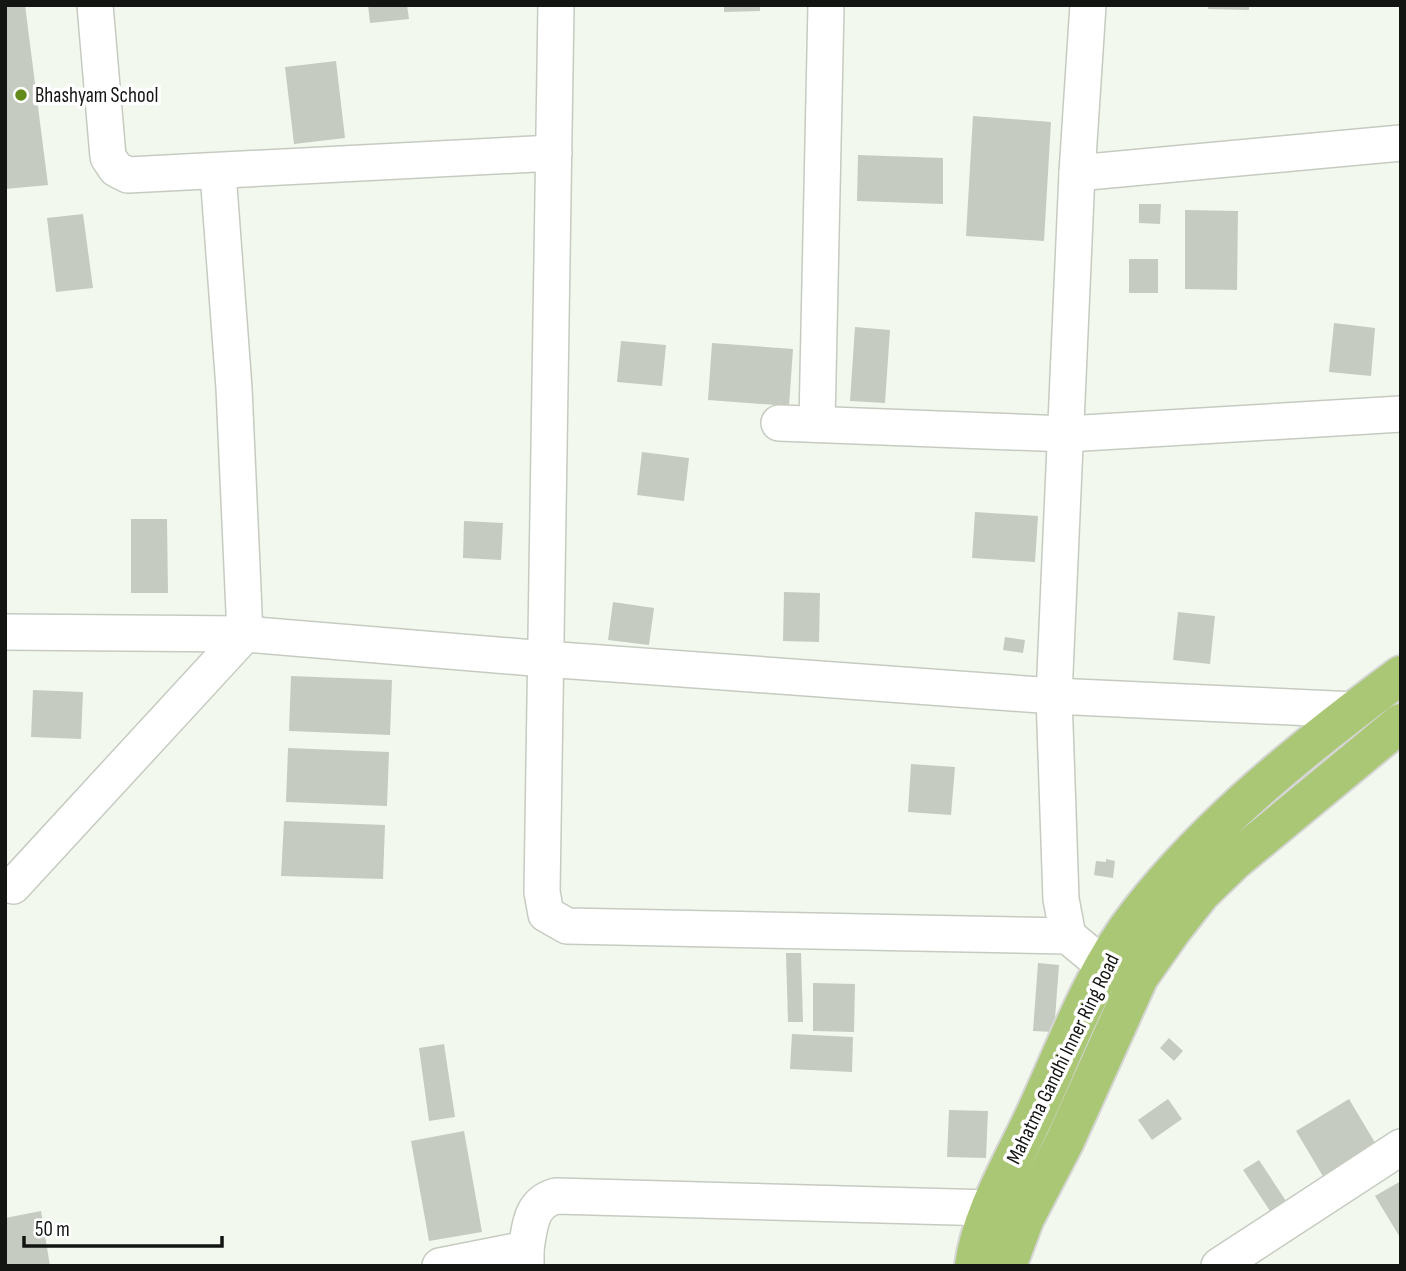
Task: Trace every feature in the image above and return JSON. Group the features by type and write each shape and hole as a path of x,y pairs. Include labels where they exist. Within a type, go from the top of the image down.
{"main road":[{"name":"Mahatma Gandhi Inner Ring Road","path":"974,1266 992,1208 1103,967 1138,914 1230,814 1401,675"},
{"name":"Mahatma Gandhi Inner Ring Road","path":"1007,1266 1025,1218 1065,1141 1133,990 1200,893 1276,823 1401,723"}],"street":[{"path":"95,5 108,157 116,169 128,175 218,173 554,153"},
{"path":"556,5 542,892 547,914 567,926 1068,936"},
{"path":"817,422 826,5"},
{"path":"1088,5 1076,173 1054,696 1062,899 1068,936 1133,990"},
{"path":"1076,173 1401,144"},
{"path":"13,886 244,634 234,388 218,173"},
{"path":"779,423 817,422 1067,434 1401,414"},
{"path":"5,632 244,634 1054,696 1355,710"},
{"path":"1219,1266 1401,1147"},
{"path":"440,1266 526,1257 534,1211 547,1199 556,1196 992,1208"}],"building":[{"name":"Bhashyam School","path":"5,5 25,5 48,185 5,189"},
{"path":"368,5 407,5 409,19 370,23"},
{"path":"724,5 760,5 760,11 724,12"},
{"path":"1208,5 1249,5 1249,10 1208,9"},
{"path":"336,61 345,138 294,144 285,67"},
{"path":"973,116 1051,122 1044,241 966,236"},
{"path":"858,155 943,158 943,204 857,201"},
{"path":"1139,204 1161,204 1160,224 1139,223"},
{"path":"1185,210 1238,211 1237,290 1185,289"},
{"path":"83,214 93,288 56,292 47,218"},
{"path":"1129,259 1158,259 1158,293 1129,293"},
{"path":"1334,323 1375,328 1371,376 1329,372"},
{"path":"855,327 890,330 885,403 850,401"},
{"path":"621,341 666,345 662,386 617,382"},
{"path":"712,343 793,349 789,406 708,400"},
{"path":"642,452 689,458 684,501 637,495"},
{"path":"975,512 1038,516 1035,562 972,558"},
{"path":"131,519 167,519 168,593 131,593"},
{"path":"464,521 503,523 501,560 463,558"},
{"path":"784,592 820,593 819,642 783,641"},
{"path":"613,602 654,608 649,645 608,640"},
{"path":"1178,612 1215,616 1210,664 1173,660"},
{"path":"1005,637 1025,640 1023,653 1003,650"},
{"path":"291,676 392,680 390,735 289,731"},
{"path":"33,690 83,692 81,739 31,737"},
{"path":"288,748 389,752 387,806 286,802"},
{"path":"911,764 955,767 951,815 908,812"},
{"path":"284,821 385,825 383,879 281,876"},
{"path":"1106,859 1115,861 1113,878 1094,875 1096,861 1106,862"},
{"path":"786,953 801,953 803,1022 788,1022"},
{"path":"1038,963 1059,965 1054,1032 1033,1031"},
{"path":"813,983 855,984 854,1032 813,1031"},
{"path":"792,1034 853,1037 852,1072 790,1069"},
{"path":"1169,1038 1183,1051 1174,1061 1160,1048"},
{"path":"444,1044 455,1117 429,1121 419,1048"},
{"path":"1168,1099 1182,1119 1152,1140 1138,1120"},
{"path":"1349,1099 1377,1146 1324,1178 1296,1131"},
{"path":"949,1110 988,1111 986,1158 947,1157"},
{"path":"464,1131 482,1232 429,1241 411,1141"},
{"path":"1259,1160 1286,1201 1270,1211 1243,1170"},
{"path":"1401,1181 1401,1239 1375,1196"},
{"path":"41,1211 50,1266 5,1266 5,1218"}],"place":[{"name":"Bhashyam School","path":"21,95"}]}
